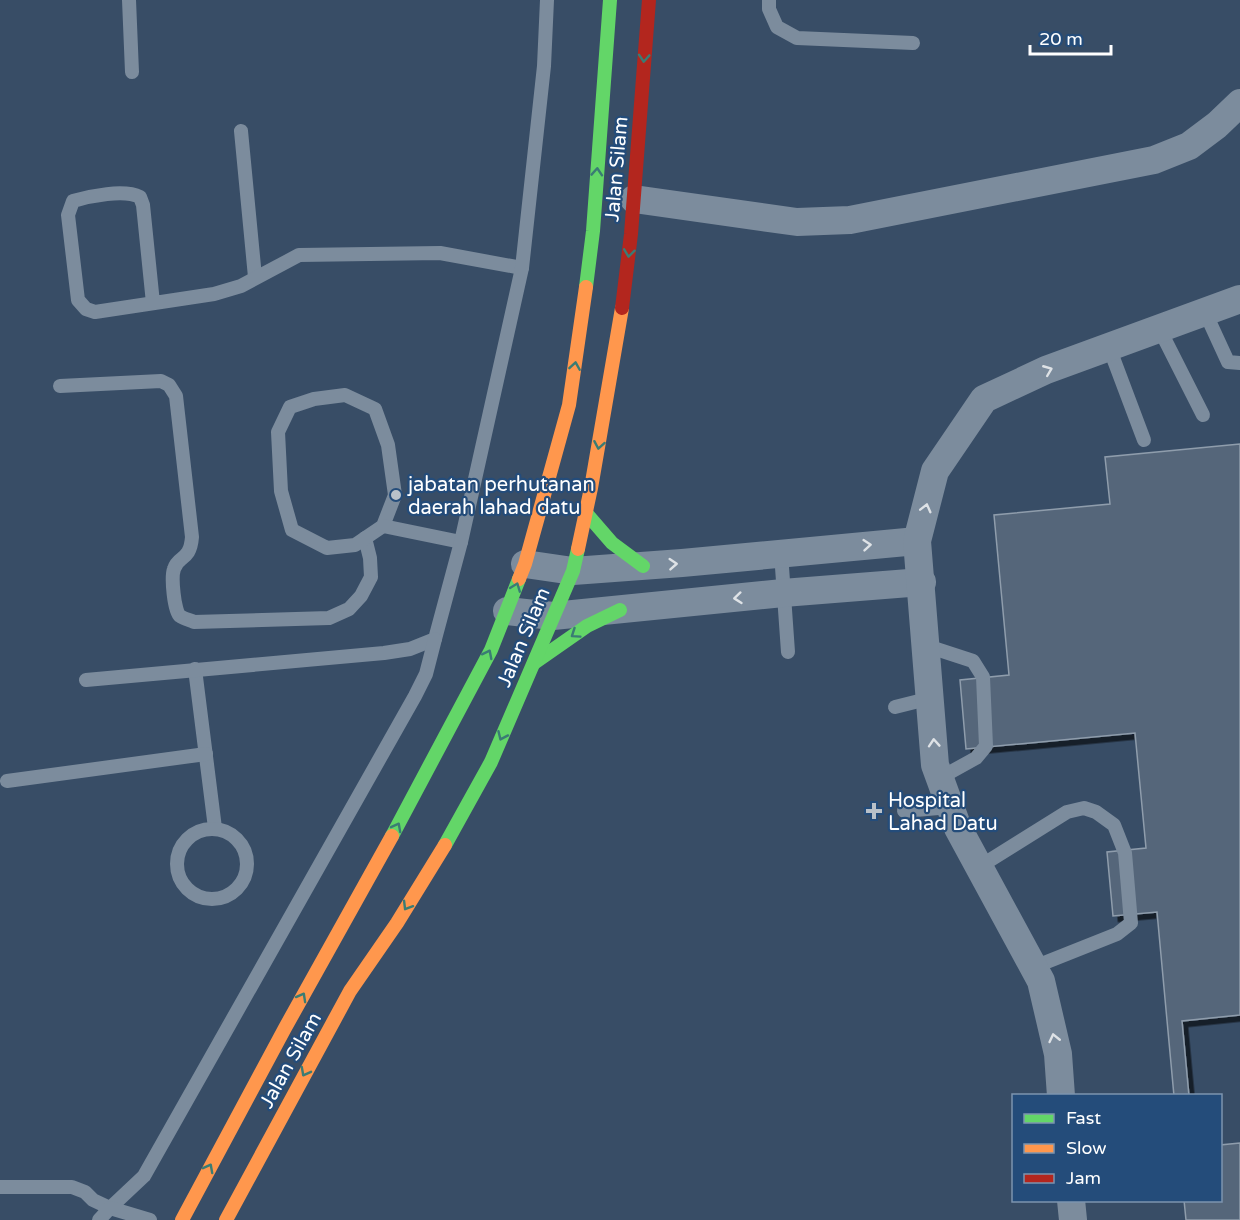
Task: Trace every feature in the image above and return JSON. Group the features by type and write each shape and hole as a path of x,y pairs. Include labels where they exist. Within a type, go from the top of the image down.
{"highway":[{"name":"Jalan Silam","path":"182,1220 279,1038 391,839 491,650 525,564 569,405 578,350 593,231 610,0"},
{"name":"Jalan Silam","path":"226,1220 350,992 440,854 485,772 573,571 619,334 634,199 649,0"},
{"path":"586,513 602,535 624,554 643,566"},
{"path":"534,663 587,626 620,610"}],"street":[{"path":"634,199 797,222 850,219 1154,160 1189,146 1217,125 1240,103"},
{"path":"1061,1094 1055,1044 1041,981 958,828 935,765 917,541 935,471 984,399 1047,370 1240,299"},
{"path":"525,564 573,571 917,541"},
{"path":"507,610 553,616 922,582"},
{"path":"1071,1202 1073,1220"}],"lane":[{"path":"129,0 132,72"},
{"path":"99,1220 144,1176 426,674 461,542 522,268 543,66 547,0"},
{"path":"769,0 769,9 777,27 797,38 913,44"},
{"path":"241,130 255,278"},
{"path":"153,303 143,206 140,197 132,193 87,197 73,201 69,215 78,300 86,309 95,312 214,294 241,286 299,255 440,253 522,268"},
{"path":"1205,312 1228,362 1240,363"},
{"path":"1159,328 1203,415"},
{"path":"1110,347 1144,440"},
{"path":"60,386 160,381 169,385 176,396 192,537 191,549 173,570 176,610 181,616 194,621 329,618 349,609 361,596 371,577 370,558 365,538"},
{"path":"345,395 375,409 388,445 395,495 383,526 355,545 327,548 292,530 281,491 278,432 290,407 314,399 345,395"},
{"path":"383,526 461,542"},
{"path":"781,553 788,652"},
{"path":"86,680 384,653 410,649 435,639"},
{"path":"927,646 973,661 983,678 986,746 976,758 940,778"},
{"path":"195,669 215,828"},
{"path":"895,707 931,698"},
{"path":"7,781 206,754"},
{"path":"904,811 950,807"},
{"path":"979,867 1067,812 1084,808 1096,812 1114,825 1125,853 1131,922 1117,934 1034,967"},
{"path":"215,828 226,831 237,838 248,859 247,872 242,884 232,894 220,899 208,900 195,896 179,878 178,854 183,843 192,834 215,828"},
{"path":"0,1187 72,1186 110,1208 150,1220"}],"building":[{"path":"1240,444 1240,1015 1182,1021 1189,1094 1174,1094 1157,912 1113,916 1107,852 1146,848 1135,733 966,749 960,680 1009,675 994,515 1110,504 1105,457"},
{"path":"1240,1143 1240,1220 1186,1220 1184,1202 1222,1202 1222,1145"}],"traffic: fast":[{"path":"586,287 593,231 610,0"},
{"path":"586,513 612,543 643,566"},
{"path":"445,845 491,762 573,571 578,549"},
{"path":"392,836 491,650 519,579"},
{"path":"534,663 587,626 620,610"}],"traffic: slow":[{"path":"519,579 569,405 586,287"},
{"path":"578,549 591,488 622,308"},
{"path":"182,1220 392,836"},
{"path":"226,1220 350,991 397,923 445,845"}],"traffic: jam":[{"path":"622,308 631,234 649,0"}],"place":[{"name":"jabatan perhutanan daerah lahad datu","path":"396,495"},
{"name":"Hospital Lahad Datu","path":"874,811"}]}
